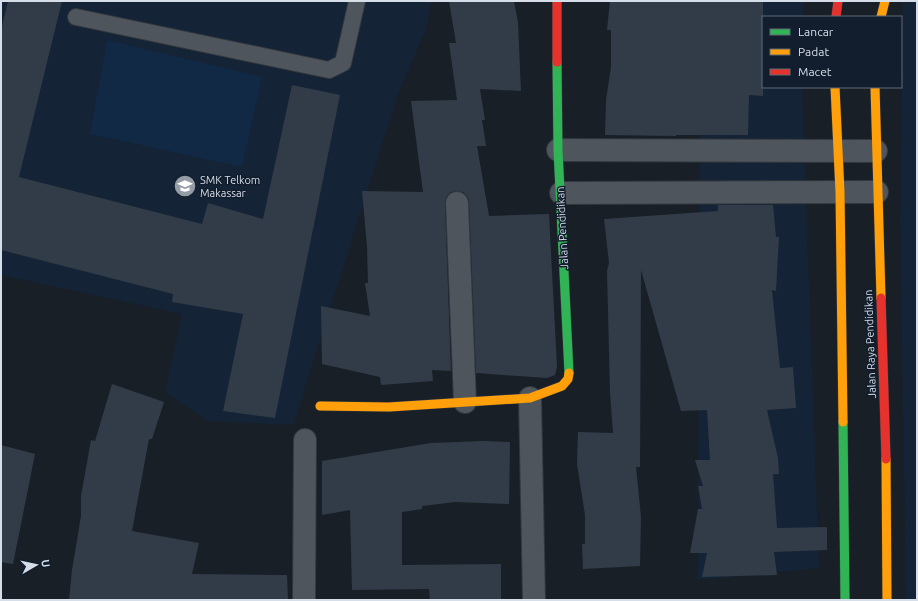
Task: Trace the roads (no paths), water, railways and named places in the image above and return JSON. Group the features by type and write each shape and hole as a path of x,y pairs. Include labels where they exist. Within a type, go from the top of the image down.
{"street":[{"name":"Jalan Pendidikan","path":"320,406 389,407 530,398 553,391 562,386 568,379 570,368 558,150 557,1"},
{"path":"836,16 838,1"},
{"path":"881,16 884,1"},
{"path":"835,88 840,192 846,600"},
{"name":"Jalan Raya Pendidikan","path":"875,88 887,508 887,600"},
{"path":"558,150 876,151"},
{"path":"561,193 877,192"},
{"path":"457,204 465,402"},
{"path":"530,398 534,600"},
{"path":"304,600 305,440"}],"lane":[{"path":"76,17 329,70 343,64 357,1"}],"place":[{"name":"SMK Telkom Makassar","path":"185,186"}]}
